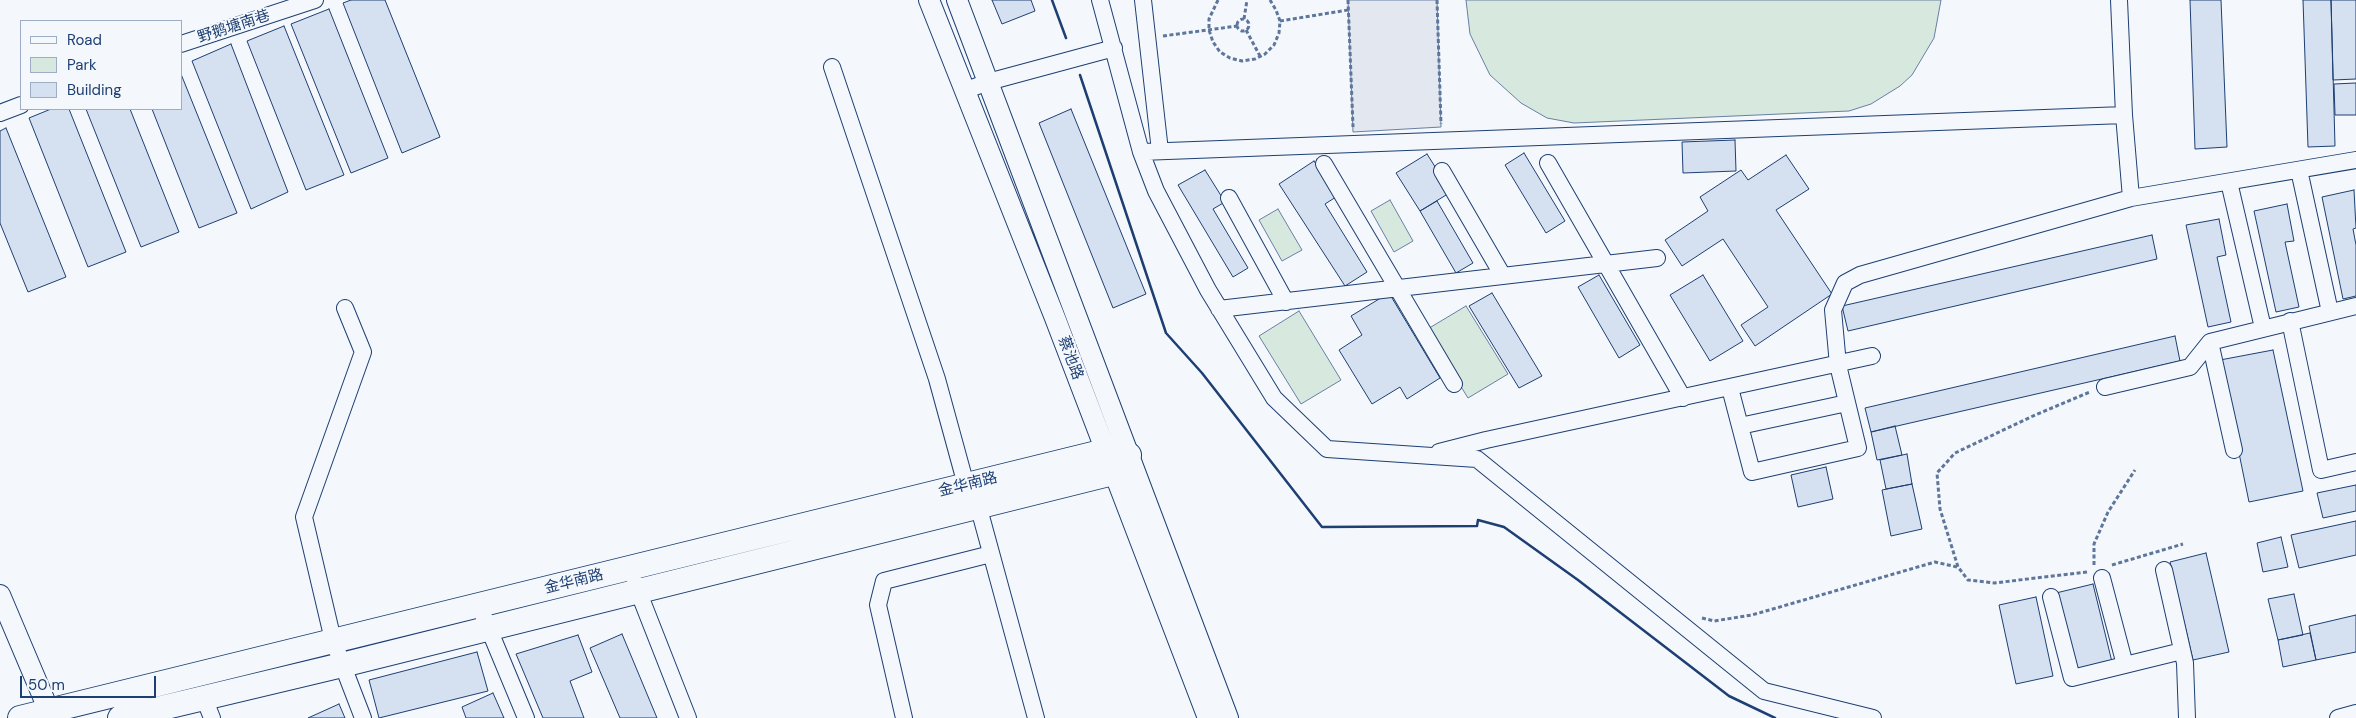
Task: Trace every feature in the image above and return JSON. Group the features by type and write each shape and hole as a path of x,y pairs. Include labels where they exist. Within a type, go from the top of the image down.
{"main road":[{"name":"金华南路","path":"38,716 333,640 1104,451 1129,455"},
{"path":"1113,473 1129,455"},
{"name":"金华南路","path":"120,718 208,708 342,665 1113,473"}],"street":[{"name":"野鹅塘南巷","path":"182,44 315,0"},
{"name":"蔡池路","path":"929,0 1055,318 1104,451 1208,718"},
{"name":"蔡池路","path":"957,0 1228,718"},
{"path":"1100,0 1141,152 1156,192 1220,309 1274,398 1327,449 1477,459 1764,691 1873,718"},
{"path":"1143,0 1160,151"},
{"path":"2119,0 2124,115 2131,198"},
{"path":"964,91 988,82 1114,48"},
{"path":"832,67 937,379 966,485"},
{"path":"0,113 20,105"},
{"path":"1141,152 2124,115"},
{"path":"1730,388 1752,472 1858,448 1838,365 1833,310 1845,283 1860,275 2131,198 2356,160"},
{"path":"1548,163 1683,398"},
{"path":"1324,164 1454,384"},
{"path":"2299,170 2330,312"},
{"path":"1442,171 1502,276"},
{"path":"2228,182 2263,328"},
{"path":"1229,198 1286,302"},
{"path":"1220,309 1656,258"},
{"path":"2105,386 2190,367 2210,342 2356,306"},
{"path":"345,308 363,352 304,517 333,640 363,718"},
{"path":"2290,321 2321,470 2356,462"},
{"path":"2210,342 2234,450"},
{"path":"1425,456 1486,440 1838,365 1872,356"},
{"path":"1740,426 1847,402"},
{"path":"978,506 1036,718"},
{"path":"904,718 878,605 884,581 991,554"},
{"path":"629,568 688,718"},
{"path":"2164,570 2185,663 2187,718"},
{"path":"2107,572 2125,665"},
{"path":"0,595 38,716"},
{"path":"2051,597 2072,678 2182,651"},
{"path":"480,605 526,718"},
{"path":"0,631 38,716"},
{"path":"2338,718 2356,713"}],"path":[{"path":"1218,0 1209,19 1209,30 1213,42 1220,52 1230,58 1242,61 1260,56 1274,45 1279,33 1280,21 1270,0"},
{"path":"1244,18 1247,0"},
{"path":"1348,0 1353,132"},
{"path":"1437,0 1441,127"},
{"path":"1280,21 1348,10"},
{"path":"1244,18 1249,22 1246,30 1260,56"},
{"path":"1244,18 1238,20 1237,26 1240,31 1246,30"},
{"path":"1148,38 1237,26"},
{"path":"2105,386 2035,415 1955,453 1936,473 1940,509 1958,567 1968,580 1994,582 2093,571 2094,544 2108,512 2135,470"},
{"path":"2107,572 2183,544"},
{"path":"1699,618 1714,621 1752,615 1935,562 1958,567"}],"green space":[{"path":"1466,0 1941,0 1934,38 1912,75 1900,86 1871,104 1849,111 1574,123 1547,118 1521,103 1490,75 1470,34"},
{"path":"1390,200 1413,241 1394,252 1371,211"},
{"path":"1278,209 1302,250 1282,261 1259,220"},
{"path":"1466,306 1508,374 1468,398 1426,330"},
{"path":"1299,311 1341,380 1301,404 1259,336"}],"shaded area":[{"path":"1348,0 1437,0 1441,127 1353,132"}],"building":[{"path":"351,0 385,0 440,137 402,153 343,3"},
{"path":"992,0 1031,0 1035,11 1002,24"},
{"path":"2190,0 2221,0 2227,147 2195,149"},
{"path":"2303,0 2331,0 2335,146 2308,147"},
{"path":"2331,0 2356,0 2356,79 2333,80"},
{"path":"329,9 388,158 351,173 291,24"},
{"path":"284,26 344,175 306,190 247,41"},
{"path":"231,44 288,192 251,209 192,61"},
{"path":"182,76 237,213 199,228 152,110 182,110"},
{"path":"2356,83 2356,115 2335,115 2334,84"},
{"path":"1071,109 1146,294 1113,308 1039,123"},
{"path":"49,110 69,110 126,252 88,267 29,118"},
{"path":"86,110 130,110 179,232 141,247"},
{"path":"6,128 66,277 28,292 0,223 0,131"},
{"path":"1735,140 1736,171 1683,173 1682,142"},
{"path":"1524,153 1565,221 1546,233 1505,165"},
{"path":"1427,154 1451,192 1420,211 1396,173"},
{"path":"1786,155 1809,189 1776,210 1832,294 1755,346 1741,325 1768,307 1723,239 1682,266 1665,240 1708,211 1700,197 1741,170 1748,180"},
{"path":"1314,161 1336,197 1325,204 1367,272 1345,286 1279,184"},
{"path":"1205,170 1225,202 1213,209 1248,268 1233,277 1178,185"},
{"path":"2354,190 2356,228 2353,229 2356,245 2356,296 2343,299 2322,197"},
{"path":"1437,201 1473,263 1456,273 1420,211"},
{"path":"2287,204 2294,241 2285,242 2299,307 2276,312 2254,211"},
{"path":"2219,219 2226,255 2217,257 2231,322 2208,327 2186,225"},
{"path":"2152,235 2157,259 1848,331 1842,306"},
{"path":"1599,275 1640,345 1619,358 1578,287"},
{"path":"1703,275 1743,341 1710,361 1670,295"},
{"path":"1389,293 1440,378 1407,399 1400,387 1372,404 1339,350 1362,335 1351,316"},
{"path":"1492,293 1542,376 1519,388 1469,306"},
{"path":"2175,336 2180,361 1871,432 1865,408"},
{"path":"2273,350 2303,491 2249,502 2220,360"},
{"path":"1895,426 1902,455 1877,460 1871,432"},
{"path":"1907,454 1912,484 1886,489 1880,460"},
{"path":"1826,467 1833,499 1798,507 1791,475"},
{"path":"1912,484 1922,529 1891,536 1882,490"},
{"path":"2356,485 2356,511 2323,518 2317,493"},
{"path":"2356,521 2356,555 2299,568 2291,535"},
{"path":"2281,537 2288,567 2263,572 2257,543"},
{"path":"2206,553 2229,652 2193,660 2170,562"},
{"path":"2093,584 2112,662 2076,671 2056,593"},
{"path":"2294,594 2303,635 2278,640 2268,599"},
{"path":"2036,597 2053,676 2016,684 1999,605"},
{"path":"2356,615 2356,652 2316,660 2309,626"},
{"path":"2310,633 2316,660 2283,667 2278,640"},
{"path":"622,634 657,718 620,718 590,648"},
{"path":"578,635 592,672 570,681 584,718 543,718 516,654"},
{"path":"477,652 488,691 379,718 369,680"},
{"path":"493,693 504,718 466,718 462,707"},
{"path":"339,704 345,718 308,718"}],"wall":[{"path":"1052,0 1066,38"},
{"path":"1080,75 1166,333 1202,373 1322,527 1477,526 1478,520 1504,527 1578,580 1729,696 1775,718"}]}
